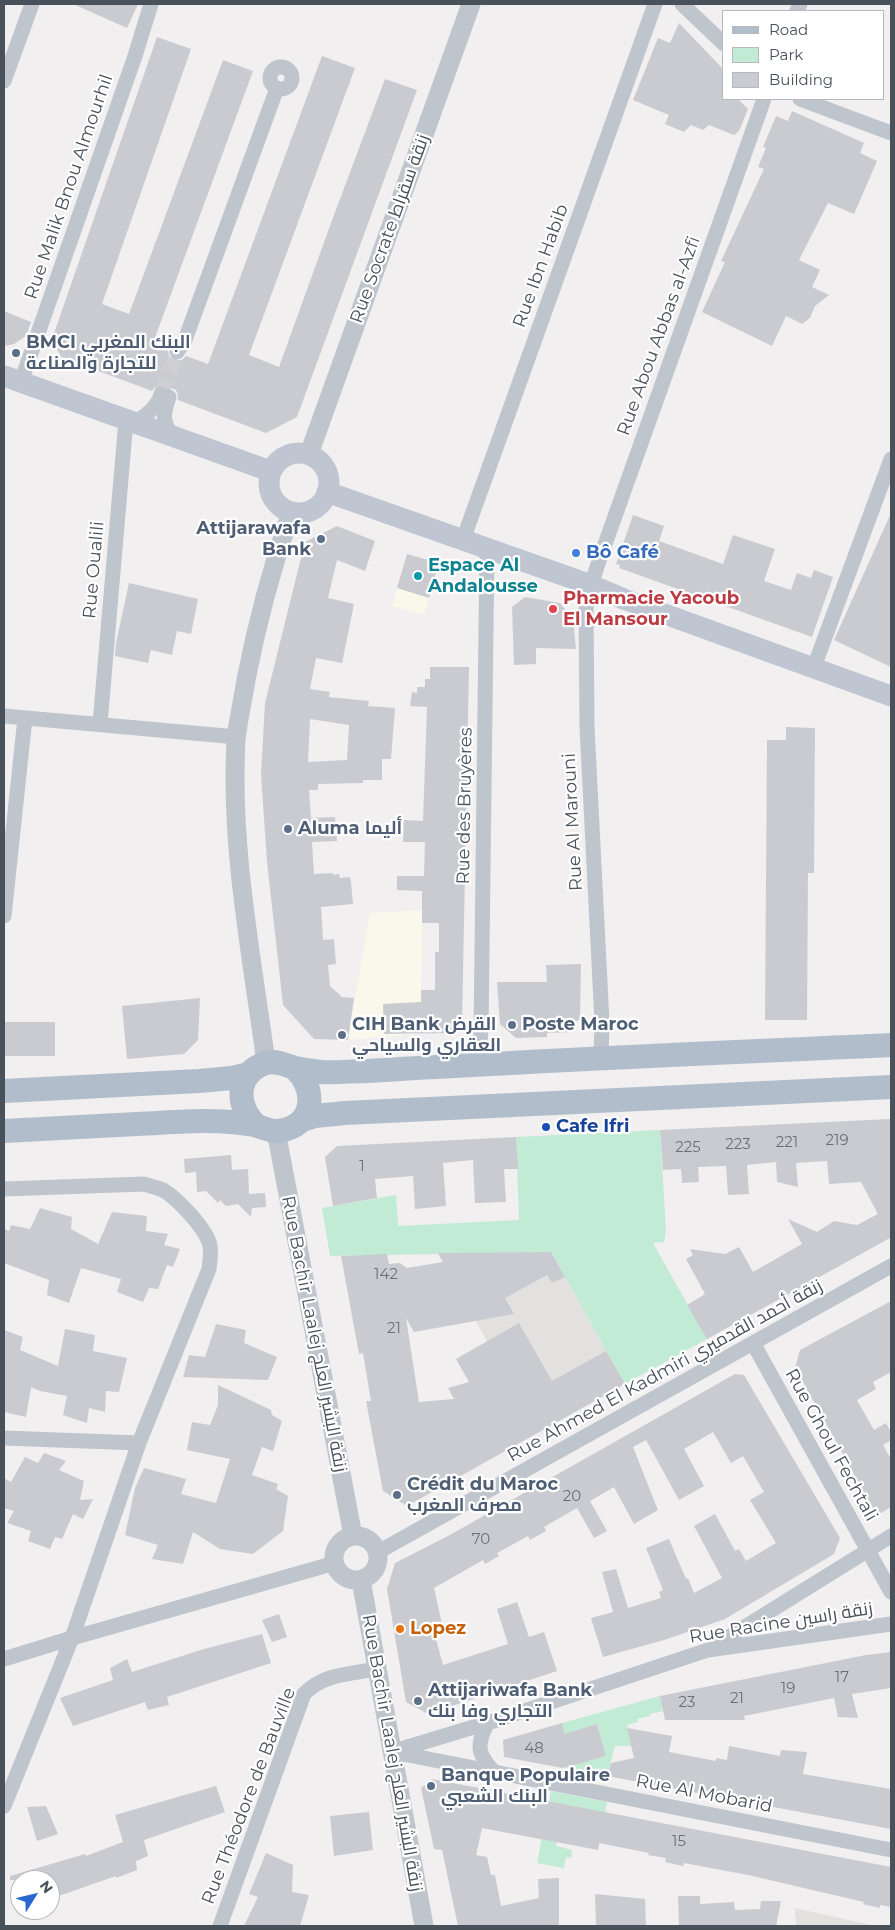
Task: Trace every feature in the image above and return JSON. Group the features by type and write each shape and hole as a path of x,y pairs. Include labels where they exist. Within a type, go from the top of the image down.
{"main road":[{"path":"12,379 270,471"},
{"path":"300,452 309,454 317,459 326,470 329,478 327,492 320,504 313,510 300,513 281,508 272,496 268,486 270,471 275,463 286,455 300,452"},
{"path":"327,492 487,548 891,696"},
{"path":"4,1090 232,1078 275,1062 294,1068 342,1072 478,1063 891,1045"},
{"path":"294,1068 302,1074 310,1092 309,1102 302,1120"},
{"path":"258,1069 244,1081 241,1102 249,1119 266,1129"},
{"path":"4,1131 203,1121 223,1121 266,1129 294,1126 302,1120 314,1116 344,1113 891,1087"}],"street":[{"path":"4,81 32,4"},
{"name":"Rue Malik Bnou Almourhil","path":"12,379 135,56 151,4"},
{"name":"Rue Socrate زنقة سقراط","path":"309,454 471,4"},
{"name":"Rue Ibn Habib","path":"463,540 655,4"},
{"path":"682,4 722,42"},
{"path":"182,349 277,88"},
{"name":"Rue Abou Abbas al-Azfi","path":"591,586 764,100"},
{"path":"803,100 891,133"},
{"path":"129,421 139,419 165,395 163,417 167,428 175,437"},
{"name":"Rue Oualili","path":"100,724 129,421"},
{"path":"814,667 891,459"},
{"path":"258,1069 240,859 235,769 236,737 258,624 273,566 291,512"},
{"name":"Rue des Bruyères","path":"478,1063 481,1030 487,548"},
{"name":"Rue Al Marouni","path":"591,586 586,609 587,726 602,1022 601,1058"},
{"path":"4,716 236,737"},
{"path":"4,916 25,718"},
{"name":"Rue Bachir Laalej زنقة البشير العلج","path":"266,1129 353,1536"},
{"path":"4,1189 144,1184 162,1190 177,1202 204,1232 210,1243 209,1269 139,1443 72,1638 5,1801"},
{"name":"Rue Ahmed El Kadmiri زنقة أحمد القدميري","path":"378,1552 891,1266"},
{"name":"Rue Ghoul Fechtali","path":"753,1343 891,1592"},
{"path":"4,1438 139,1443"},
{"path":"353,1536 370,1541 378,1552 377,1567 368,1578 361,1580 354,1580 341,1575 335,1563 334,1556 340,1544 353,1536"},
{"path":"708,1650 891,1536"},
{"path":"4,1659 335,1563"},
{"name":"Rue Bachir Laalej زنقة البشير العلج","path":"361,1580 424,1926"},
{"name":"Rue Racine زنقة راسين","path":"391,1752 708,1650 891,1624"},
{"name":"Rue Théodore de Bauville","path":"220,1926 304,1694 318,1682 329,1677 376,1670"},
{"path":"488,1722 480,1737 479,1746 484,1760 494,1772"},
{"name":"Rue Al Mobarid","path":"391,1752 891,1850"}],"shaded area":[{"name":"Espace Al Andalousse","path":"407,554 439,563 424,615 392,606"},
{"path":"423,910 420,1034 348,1040 370,913"},
{"path":"551,1252 625,1384 538,1433 438,1253"},
{"path":"795,1908 876,1926 796,1926"}],"green space":[{"path":"660,1130 666,1231 664,1242 653,1243 707,1339 625,1384 551,1252 330,1256 322,1208 396,1195 398,1226 519,1220 516,1137"},
{"path":"660,1696 663,1711 637,1719 638,1722 627,1725 630,1737 668,1735 670,1745 615,1746 607,1776 567,1769 562,1723","holes":["597,1724 606,1756 588,1761 585,1728"]},
{"path":"551,1791 607,1802 600,1837 563,1805 556,1846 572,1850 571,1858 566,1857 564,1868 537,1863"}],"building":[{"path":"73,4 138,4 127,28"},
{"path":"679,23 722,68 722,100 739,100 748,109 739,131 734,135 709,125 703,130 691,125 684,132 665,124 669,115 633,100 658,38 670,43"},
{"path":"157,37 191,49 102,304 129,314 223,60 253,71 153,343 168,349 169,357 176,361 182,360 186,356 208,364 322,56 355,68 249,355 279,367 385,79 417,90 297,417 266,433 178,400 176,390 164,385 155,387 152,391 61,357 52,339"},
{"path":"792,111 864,143 860,153 877,161 854,214 828,203 799,260 820,270 812,287 829,295 815,306 810,318 802,324 786,316 772,346 702,312 725,262 721,261 764,169 758,167 766,148 763,147 776,116 788,121"},
{"path":"4,311 31,322 26,336 14,344 4,346"},
{"path":"891,513 891,667 834,640"},
{"path":"633,515 664,526 659,541 723,564 733,535 775,549 764,581 791,590 797,573 811,578 814,570 833,577 812,637 619,568 620,565 616,564"},
{"path":"337,526 375,541 365,571 337,560 328,598 354,604 342,663 316,658 310,689 330,692 329,697 369,701 368,706 395,708 391,759 382,759 382,780 363,780 363,783 318,784 318,790 309,790 311,818 335,817 337,841 312,842 314,874 339,874 340,878 350,877 351,882 353,904 321,907 323,940 334,939 336,964 328,965 330,986 342,997 354,998 348,1040 314,1039 283,1005 267,862 261,774 265,703 305,542","holes":["310,719 349,725 347,760 308,762"]},
{"name":"Espace Al Andalousse","path":"407,554 439,563 429,598 397,588"},
{"path":"129,583 198,599 191,634 177,631 172,655 151,650 148,663 115,656"},
{"path":"525,597 560,603 573,619 576,649 536,648 536,664 514,665 512,607"},
{"path":"430,667 469,667 462,1025 452,1033 384,1034 383,1004 421,1002 421,990 435,990 435,952 439,952 439,923 422,923 422,891 397,890 397,876 424,876 425,842 403,842 404,820 423,821 427,707 410,706 412,692 417,693 417,687 425,687 425,679 430,679"},
{"path":"786,727 815,728 814,873 808,873 807,1020 765,1020 767,740 786,740"},
{"path":"581,964 580,1019 572,1024 573,1032 547,1033 547,1037 516,1038 500,1024 497,982 547,982 546,965"},
{"path":"200,998 198,1040 184,1054 127,1059 122,1006"},
{"path":"4,1022 55,1022 55,1056 4,1056"},
{"path":"891,1119 891,1240 890,1238 707,1339 687,1305 705,1294 686,1259 693,1255 690,1249 725,1254 739,1247 753,1272 802,1244 788,1219 817,1232 834,1221 857,1225 878,1214 861,1182 829,1184 827,1161 796,1163 798,1187 777,1182 776,1162 747,1165 749,1194 728,1195 726,1166 698,1167 699,1182 682,1183 681,1169 663,1170 660,1130"},
{"path":"516,1137 518,1169 504,1169 506,1202 475,1203 473,1160 443,1163 446,1206 415,1209 413,1176 375,1179 377,1198 333,1206 325,1157 337,1146"},
{"path":"231,1155 232,1170 248,1169 249,1194 265,1193 266,1207 252,1208 251,1217 238,1204 226,1206 220,1200 218,1203 206,1191 197,1192 196,1172 185,1173 184,1159"},
{"path":"40,1208 72,1217 71,1229 98,1244 112,1212 147,1216 146,1231 168,1234 164,1245 180,1249 173,1267 167,1265 158,1289 149,1288 143,1302 117,1292 121,1279 81,1268 69,1303 47,1295 49,1280 4,1263 4,1229 9,1231 11,1225 30,1229"},
{"path":"551,1252 565,1277 552,1283 547,1275 505,1298 514,1314 414,1332 406,1318 419,1402 454,1399 448,1388 469,1382 456,1359 519,1323 552,1381 606,1351 625,1384 407,1506 383,1491 366,1401 371,1401 363,1353 359,1354 341,1256 387,1254 389,1264 400,1263 407,1268 443,1262 438,1253"},
{"path":"891,1301 891,1372 873,1382 876,1389 857,1400 874,1430 886,1423 891,1432 891,1440 883,1445 891,1459 891,1507 881,1513 875,1512 795,1368 800,1350"},
{"path":"216,1324 246,1330 244,1343 277,1357 268,1380 183,1377 189,1355 205,1357"},
{"path":"65,1329 95,1335 93,1351 127,1358 119,1392 106,1391 105,1412 89,1408 87,1423 63,1415 67,1396 40,1391 31,1387 26,1417 4,1412 4,1330 23,1337 20,1350 58,1366"},
{"path":"735,1374 744,1375 840,1538 834,1554 725,1619 664,1640 603,1657 591,1618 613,1612 602,1572 616,1569 628,1608 661,1598 659,1592 663,1590 646,1548 669,1539 694,1593 722,1578 694,1526 715,1514 735,1551 739,1549 746,1561 776,1543 750,1500 764,1492 743,1456 731,1463 713,1432 684,1449 704,1486 679,1500 646,1440 633,1447 658,1510 634,1524 614,1487 590,1501 607,1531 594,1538 577,1508 544,1527 546,1531 530,1540 528,1536 497,1553 499,1556 485,1564 483,1560 434,1588 442,1624 433,1628 443,1665 508,1644 497,1609 517,1602 529,1637 544,1632 557,1671 428,1714 406,1702 387,1589 395,1563 448,1536"},
{"path":"218,1385 271,1410 272,1415 282,1421 273,1451 262,1447 252,1475 278,1484 276,1489 288,1496 283,1531 253,1554 220,1549 193,1532 183,1564 152,1559 158,1545 125,1535 135,1488 144,1468 186,1479 181,1494 216,1503 230,1459 187,1450 192,1422 210,1425 218,1405"},
{"path":"44,1453 66,1461 59,1470 84,1481 80,1500 93,1499 83,1519 73,1514 62,1539 55,1537 50,1549 28,1541 31,1531 7,1523 14,1511 4,1508 4,1478 11,1482 25,1457 38,1463"},
{"path":"279,1614 287,1637 272,1642 262,1620"},
{"path":"262,1634 271,1663 167,1697 169,1705 148,1710 145,1702 73,1726 60,1698 113,1680 110,1668 127,1659 132,1672 204,1649"},
{"path":"891,1652 891,1688 852,1694 858,1718 838,1717 834,1698 744,1716 745,1720 665,1720 660,1696 866,1655"},
{"path":"562,1723 564,1734 597,1724 606,1756 563,1768 504,1757 503,1740"},
{"path":"627,1728 672,1736 669,1752 716,1761 716,1758 727,1760 729,1746 780,1756 781,1750 807,1752 803,1774 891,1789 891,1829 607,1776 611,1763 634,1758"},
{"path":"432,1779 891,1867 891,1907 880,1905 880,1908 863,1904 864,1902 748,1875 684,1863 683,1866 665,1862 666,1858 648,1855 649,1853 599,1843 598,1850 482,1828 476,1855 487,1857 491,1875 495,1875 501,1906 539,1898 538,1879 559,1878 559,1926 458,1926 442,1850 434,1849 421,1788"},
{"path":"216,1786 225,1812 144,1840 148,1856 136,1861 137,1870 60,1896 60,1870 30,1870 85,1854 86,1856 123,1842 115,1815"},
{"path":"46,1806 58,1834 37,1841 27,1807"},
{"path":"369,1812 373,1850 334,1856 330,1816"},
{"path":"266,1853 293,1865 292,1892 309,1895 300,1926 244,1926 258,1897 249,1894"},
{"path":"595,1894 645,1899 646,1926 596,1926"},
{"path":"678,1896 700,1896 700,1904 734,1902 735,1910 760,1909 761,1901 781,1901 776,1926 679,1926"}],"tunnel":[{"path":"161,394 177,352"}],"place":[{"name":"BMCI البنك المغربي للتجارة والصناعة","path":"16,353"},
{"name":"Attijarawafa Bank","path":"321,539"},
{"name":"Bô Café","path":"576,553"},
{"name":"Espace Al Andalousse","path":"418,576"},
{"name":"Pharmacie Yacoub El Mansour","path":"553,609"},
{"name":"Aluma أليما","path":"288,829"},
{"name":"Poste Maroc","path":"512,1025"},
{"name":"CIH Bank القرض العقاري والسياحي","path":"342,1035"},
{"name":"Cafe Ifri","path":"546,1127"},
{"name":"Crédit du Maroc مصرف المغرب","path":"397,1495"},
{"name":"Lopez","path":"400,1629"},
{"name":"Attijariwafa Bank التجاري وفا بنك","path":"418,1701"},
{"name":"Banque Populaire البنك الشعبي","path":"431,1786"}]}
